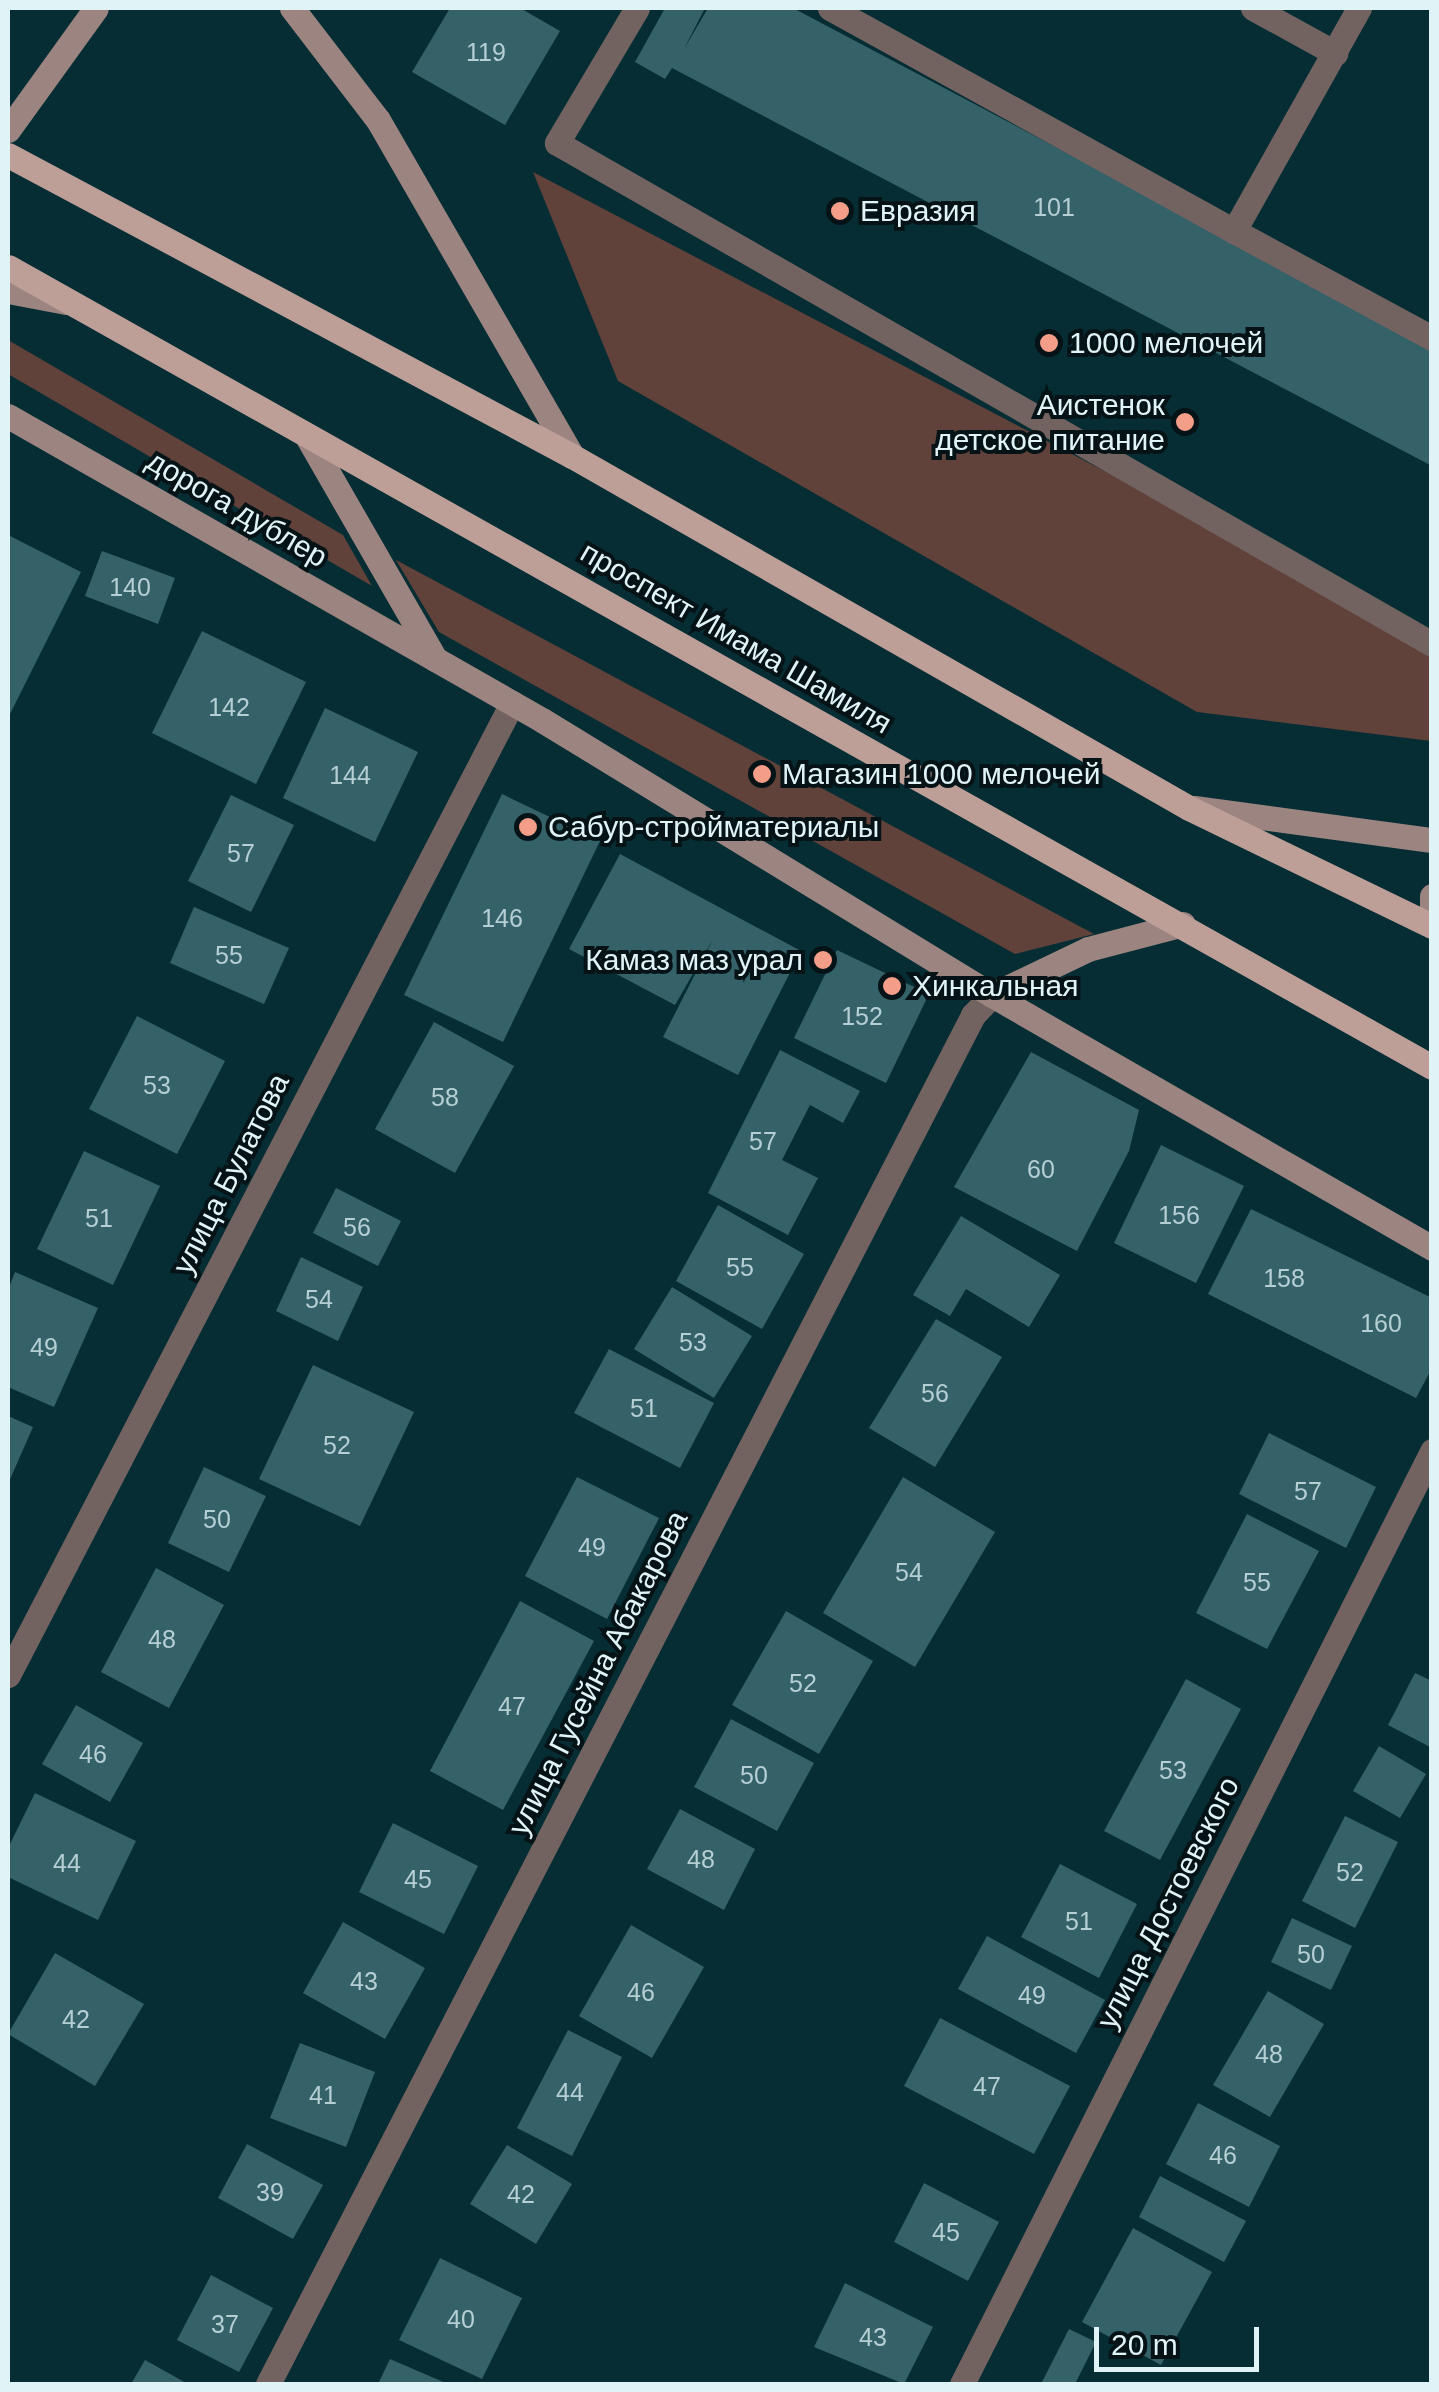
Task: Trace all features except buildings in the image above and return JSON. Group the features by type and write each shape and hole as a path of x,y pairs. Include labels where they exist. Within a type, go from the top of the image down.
{"main road":[{"path":"8,130 96,8"},
{"path":"292,8 378,120 572,456"},
{"path":"8,156 572,456 1189,808 1432,926"},
{"name":"проспект Имама Шамиля","path":"8,267 1432,1067"},
{"path":"8,291 77,304"},
{"name":"дорога дублер","path":"8,416 435,658"},
{"path":"308,438 435,658 992,995 1432,1248"},
{"path":"1189,808 1432,840"},
{"path":"1432,896 1432,907"},
{"path":"992,995 1088,949 1183,924"}],"street":[{"path":"637,8 557,143 1432,644"},
{"path":"830,8 1432,338"},
{"path":"1253,8 1335,54"},
{"path":"1234,231 1359,8"},
{"name":"улица Булатова","path":"8,1675 512,703"},
{"name":"улица Гусейна Абакарова","path":"268,2384 974,1015 992,995"},
{"name":"улица Достоевского","path":"962,2384 1432,1451"}],"shaded area":[{"path":"533,172 1431,642 1431,741 1197,712 618,381"},
{"path":"8,340 343,535 372,586 8,374"},
{"path":"396,560 1094,934 1015,954 439,632"}],"place":[{"name":"Евразия","path":"840,211"},
{"name":"1000 мелочей","path":"1049,343"},
{"name":"Аистенок детское питание","path":"1185,422"},
{"name":"Магазин 1000 мелочей","path":"762,774"},
{"name":"Сабур-стройматериалы","path":"528,827"},
{"name":"Камаз маз урал","path":"823,960"},
{"name":"Хинкальная","path":"892,986"}]}
